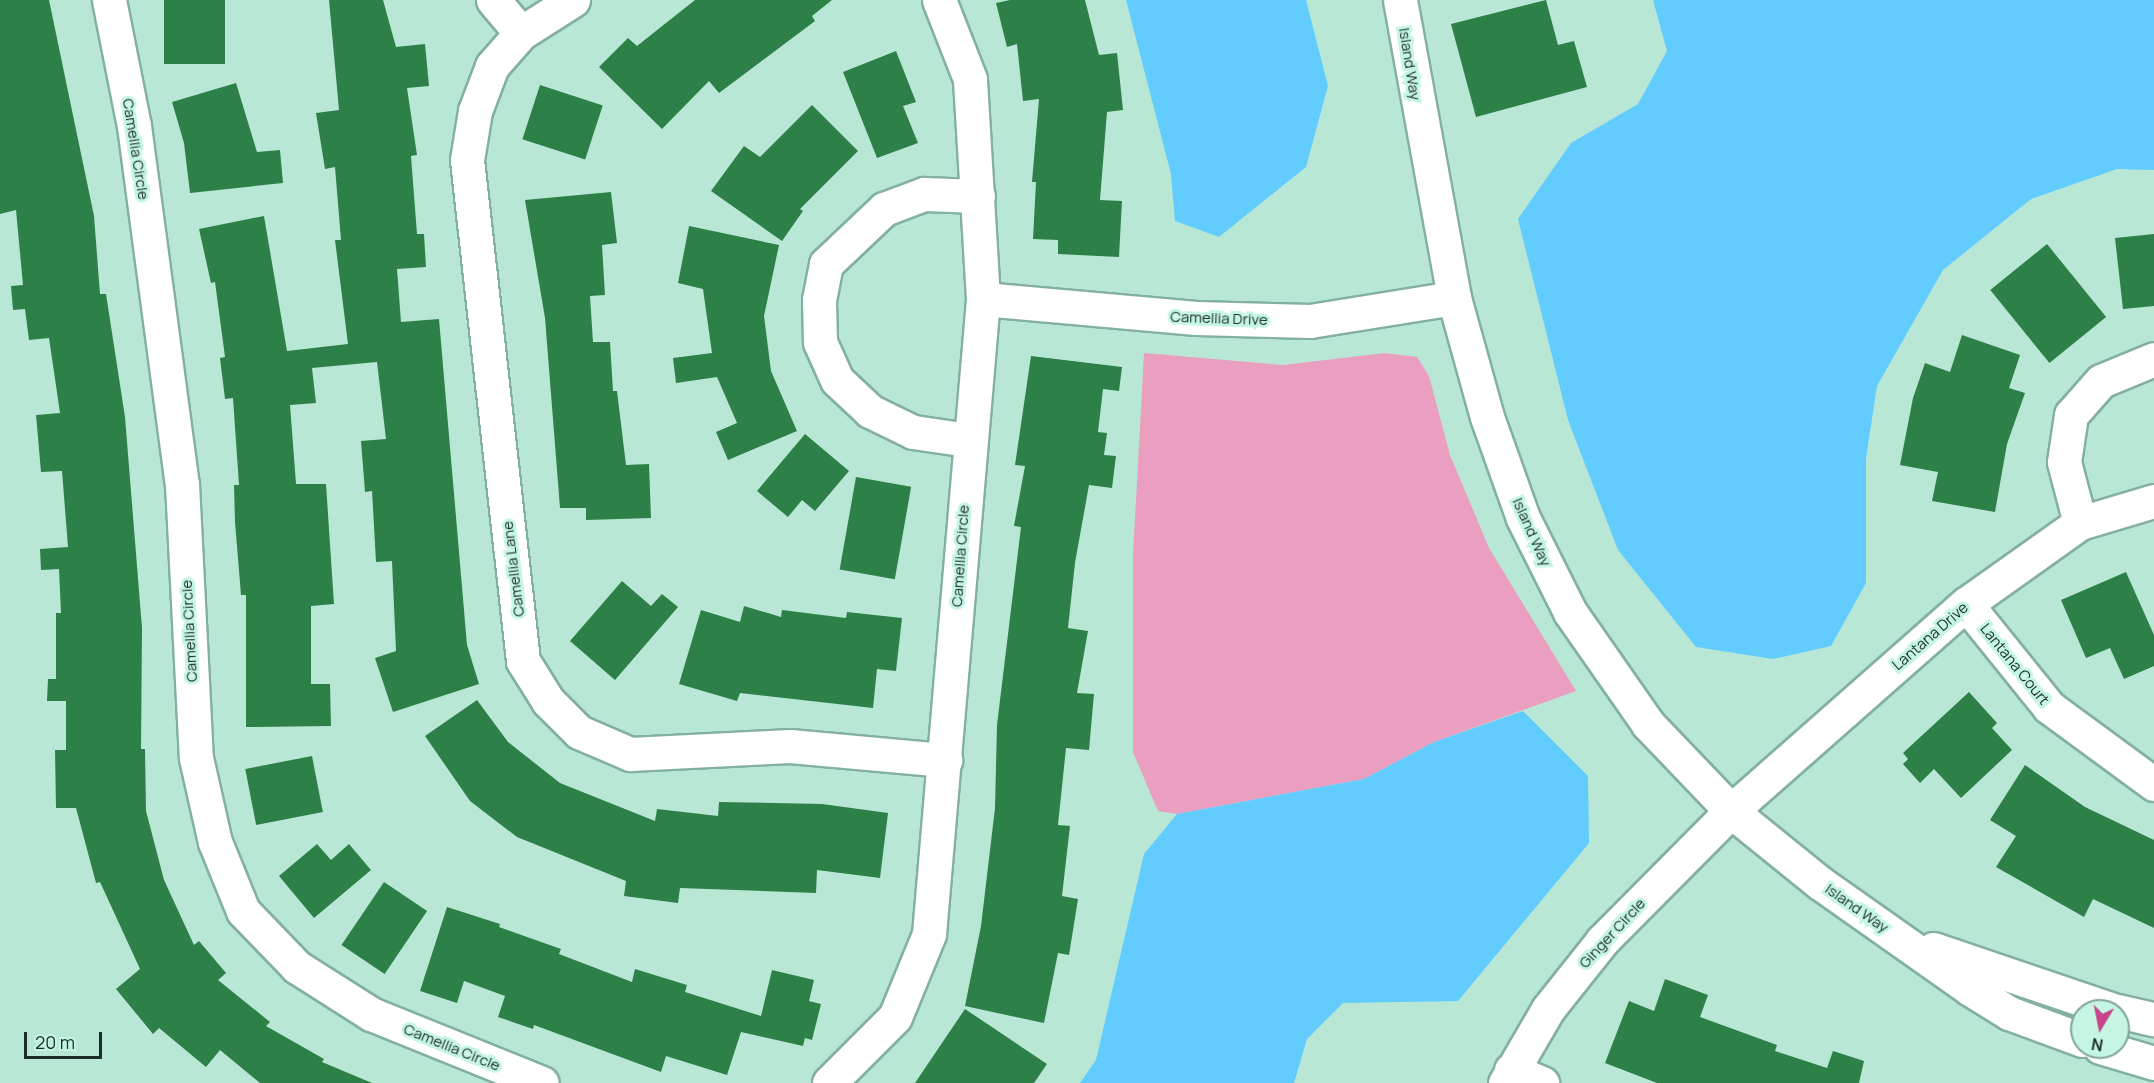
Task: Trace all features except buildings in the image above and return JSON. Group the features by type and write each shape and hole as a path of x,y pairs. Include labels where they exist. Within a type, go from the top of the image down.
{"street":[{"name":"Camellia Circle","path":"109,0 134,126 182,484 196,758 215,842 243,911 297,967 371,1014 542,1083"},
{"path":"493,0 521,33"},
{"name":"Camellia Lane","path":"573,0 521,33 499,57 482,88 467,160 524,661 548,701 579,732 630,754 790,746 945,760"},
{"name":"Camellia Circle","path":"828,1083 895,1017 929,934 945,760 968,441 983,299 970,79 939,0"},
{"name":"Island Way","path":"1400,0 1454,298 1487,417 1523,518 1570,612 1648,724 1731,811 1820,883 2009,1013 2070,1036"},
{"path":"968,441 913,432 870,411 837,380 820,342 819,300 826,264 884,209 924,194 978,196"},
{"name":"Camellia Drive","path":"983,299 1196,318 1310,321 1454,298"},
{"path":"2080,524 2064,462 2071,415 2101,381 2154,359"},
{"name":"Lantana Drive","path":"1731,811 1966,604 2080,524 2154,501"},
{"name":"Lantana Court","path":"1966,604 2049,707 2154,784"},
{"name":"Ginger Circle","path":"1542,1083 1508,1077 1548,1009 1602,941 1731,811"},
{"name":"Island Way","path":"1895,935 2082,999"},
{"name":"Island Way","path":"2130,1014 2154,1019"},
{"path":"2130,1056 2154,1063"}],"shaded area":[{"path":"1144,353 1283,365 1385,353 1417,357 1429,376 1450,455 1489,548 1576,691 1434,742 1364,779 1177,814 1158,811 1133,752 1133,555"}],"water":[{"path":"1126,0 1306,0 1328,86 1306,167 1219,237 1175,221 1171,174"},
{"path":"1653,0 2154,0 2154,170 2117,169 2031,199 1943,270 1877,386 1866,458 1866,583 1831,646 1773,659 1696,647 1618,550 1568,420 1518,219 1571,143 1638,104 1667,51"},
{"path":"1523,711 1588,776 1589,843 1458,1001 1343,1003 1307,1039 1294,1083 1080,1083 1096,1060 1144,854 1177,814 1364,779 1434,742"}]}
